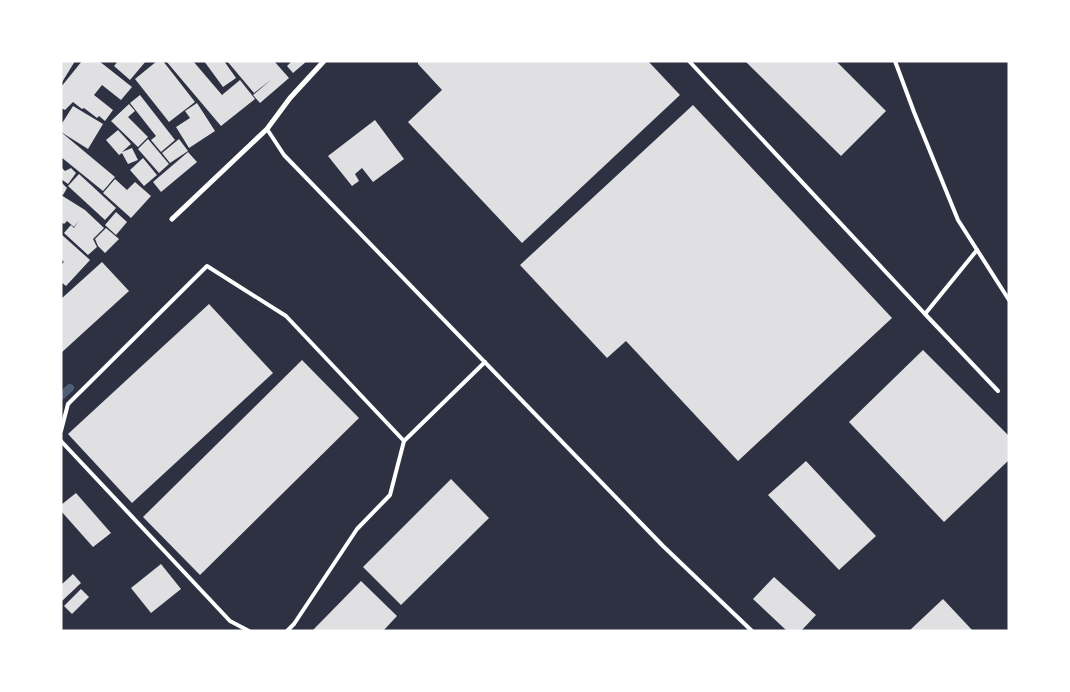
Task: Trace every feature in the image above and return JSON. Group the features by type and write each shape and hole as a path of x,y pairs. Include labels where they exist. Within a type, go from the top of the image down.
{"street":[{"path":"172,219 267,129 290,98 324,61"}],"lane":[{"path":"689,61 998,391"},
{"path":"895,61 958,220 1009,300"},
{"path":"267,129 284,155 663,546 752,631"},
{"path":"924,314 977,250"},
{"path":"61,430 68,404 207,266 286,316 404,441"},
{"path":"287,631 294,624 358,529 390,495 404,441 485,362"},
{"path":"61,441 230,620 249,631"}],"building":[{"path":"61,61 75,61 61,84"},
{"path":"82,61 99,61 132,87 121,100 102,85 94,95 113,110 105,121 99,116 97,118 73,102 65,110 61,108 61,87"},
{"path":"118,61 146,61 130,80 114,66"},
{"path":"157,61 163,61 195,102 169,122 135,79"},
{"path":"166,61 193,61 222,95 240,80 255,99 221,126"},
{"path":"204,61 224,61 236,78 223,87"},
{"path":"227,61 274,61 289,78 260,103 253,95 272,79 254,93"},
{"path":"292,61 307,61 293,73 287,66"},
{"path":"418,61 648,61 680,95 522,243 408,122 442,90 418,64"},
{"path":"745,61 836,61 886,111 841,156"},
{"path":"140,95 175,140 161,152 151,140 156,136 130,103"},
{"path":"197,103 215,131 189,148 176,127 190,118 185,111"},
{"path":"129,104 135,111 128,117 148,137 138,147 111,121"},
{"path":"693,105 892,318 738,461 626,341 607,358 520,265"},
{"path":"73,106 103,124 88,149 61,132 61,125"},
{"path":"375,120 404,159 373,182 362,168 355,174 359,181 352,186 328,156"},
{"path":"118,130 131,144 122,152 132,148 138,160 128,164 122,153 119,155 106,140"},
{"path":"61,132 115,177 103,191 61,157"},
{"path":"148,139 169,164 159,173 138,149"},
{"path":"179,139 188,151 170,163 162,153"},
{"path":"188,152 197,162 161,192 153,182"},
{"path":"143,158 157,175 144,186 130,170"},
{"path":"61,167 65,171 71,168 76,173 68,184 61,179"},
{"path":"79,174 116,208 105,220 68,186"},
{"path":"115,179 127,190 135,182 151,196 131,218 103,193"},
{"path":"61,182 67,188 63,195 61,193"},
{"path":"61,195 85,210 104,228 93,239 97,247 88,255 64,233 71,225 74,228 79,220 74,227 67,221 64,224 61,222"},
{"path":"116,212 127,222 116,235 105,225"},
{"path":"106,228 119,239 105,253 98,246 95,239"},
{"path":"61,234 90,260 66,286 61,282 61,265 64,262 61,259"},
{"path":"102,262 129,291 61,353 61,299"},
{"path":"209,304 273,373 132,503 68,434"},
{"path":"923,350 1009,436 1009,460 944,522 849,422"},
{"path":"302,360 359,418 200,575 143,517"},
{"path":"806,461 876,536 839,570 768,495"},
{"path":"451,479 489,518 401,605 363,567"},
{"path":"76,493 111,533 93,547 61,511 61,505"},
{"path":"161,564 181,589 151,613 131,588"},
{"path":"73,574 81,583 61,602 61,585"},
{"path":"774,577 816,615 801,631 787,631 753,599"},
{"path":"361,581 397,616 383,631 312,631"},
{"path":"81,589 89,597 72,614 64,606"},
{"path":"943,599 973,631 909,631"}],"waterway":[{"path":"61,396 70,388"}]}
